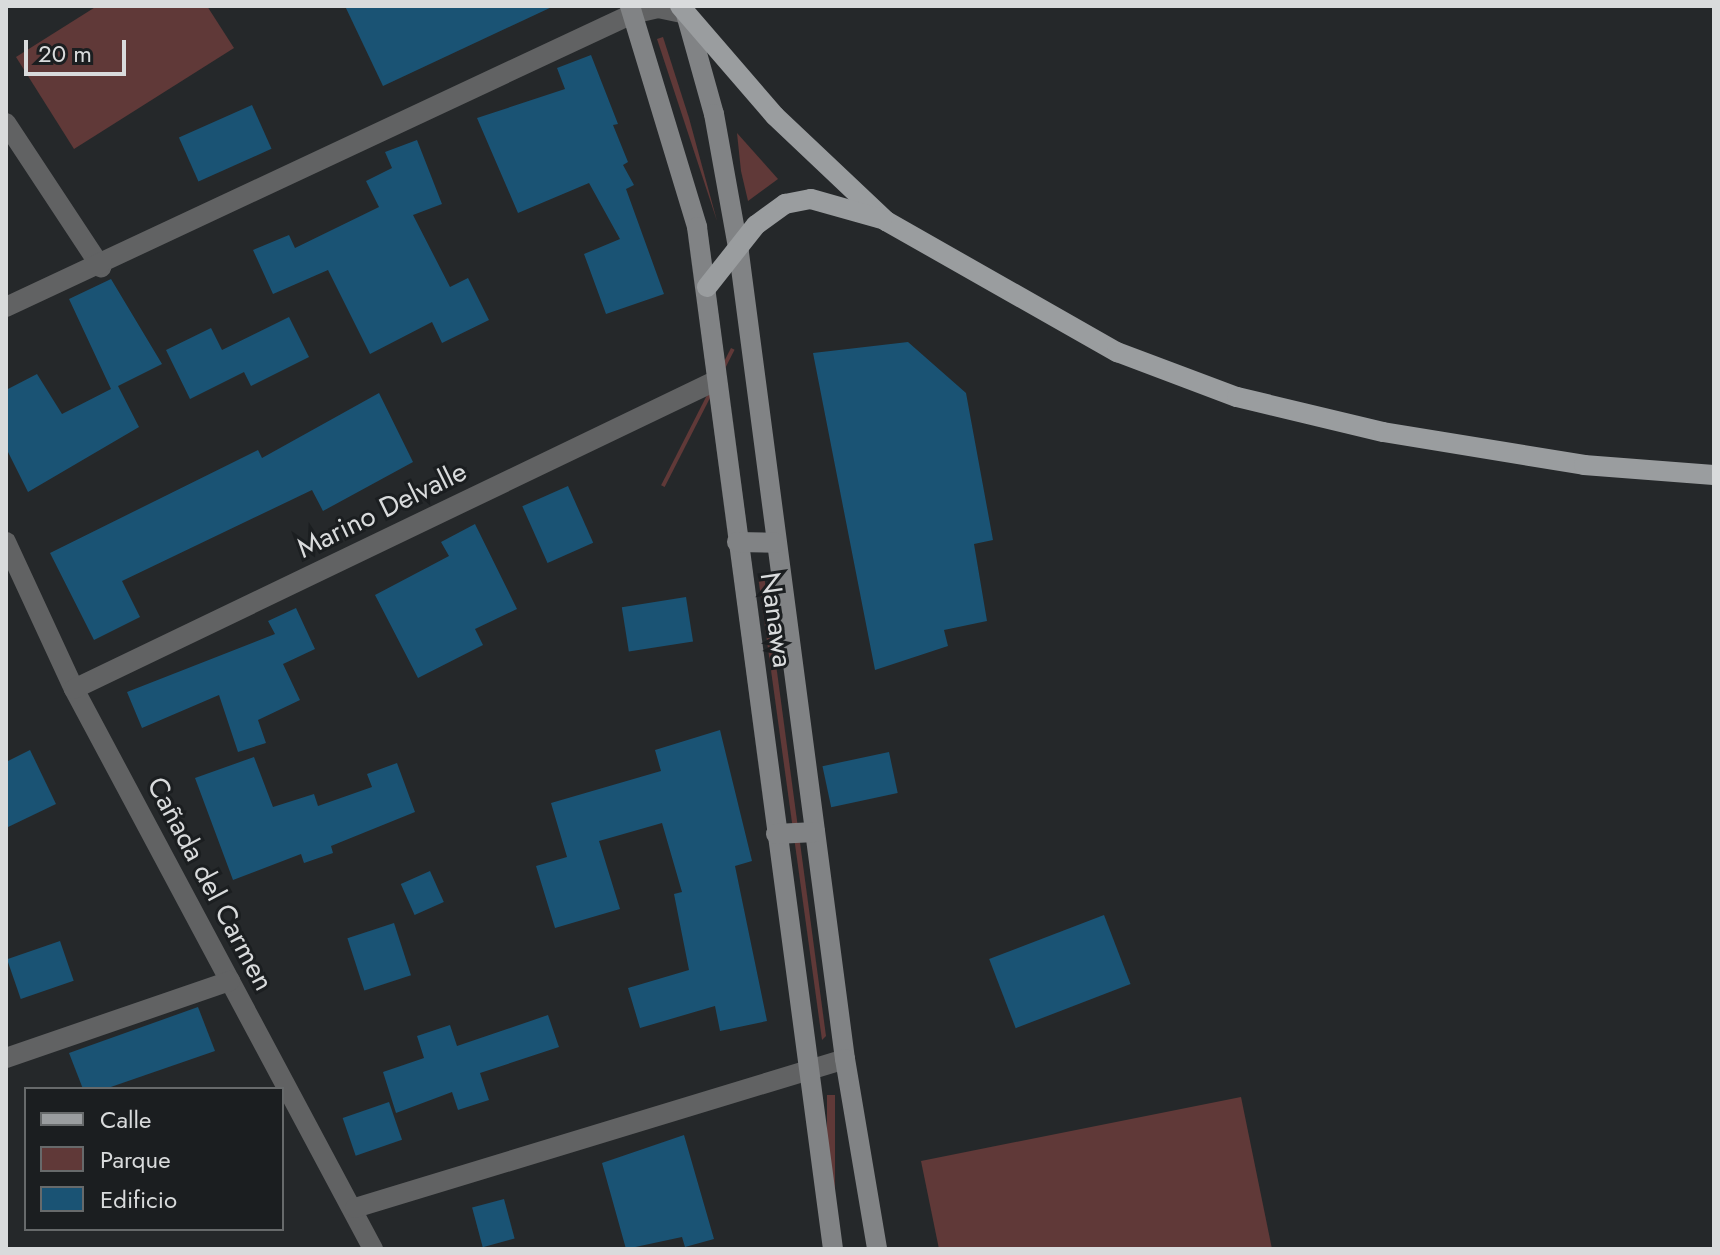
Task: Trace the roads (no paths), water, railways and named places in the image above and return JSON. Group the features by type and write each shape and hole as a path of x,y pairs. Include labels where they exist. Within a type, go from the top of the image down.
{"main road":[{"name":"Nanawa","path":"631,10 684,176 707,287 715,381 833,1249"},
{"path":"683,10 775,116 886,221"},
{"name":"Nanawa","path":"683,10 714,114 739,253 845,1059 877,1249"},
{"path":"707,287 739,253 756,225 785,204 811,199 886,221 1117,352 1237,397 1383,432 1522,455 1714,475"},
{"path":"737,542 776,543"},
{"path":"776,834 815,832"}],"street":[{"path":"6,307 101,267 631,10 683,10"},
{"path":"6,123 101,267"},
{"name":"Marino Delvalle","path":"74,689 715,381"},
{"name":"Cañada del Carmen","path":"6,542 74,689 355,1208 373,1249"},
{"path":"6,1058 230,981"},
{"path":"355,1208 845,1059"}]}
